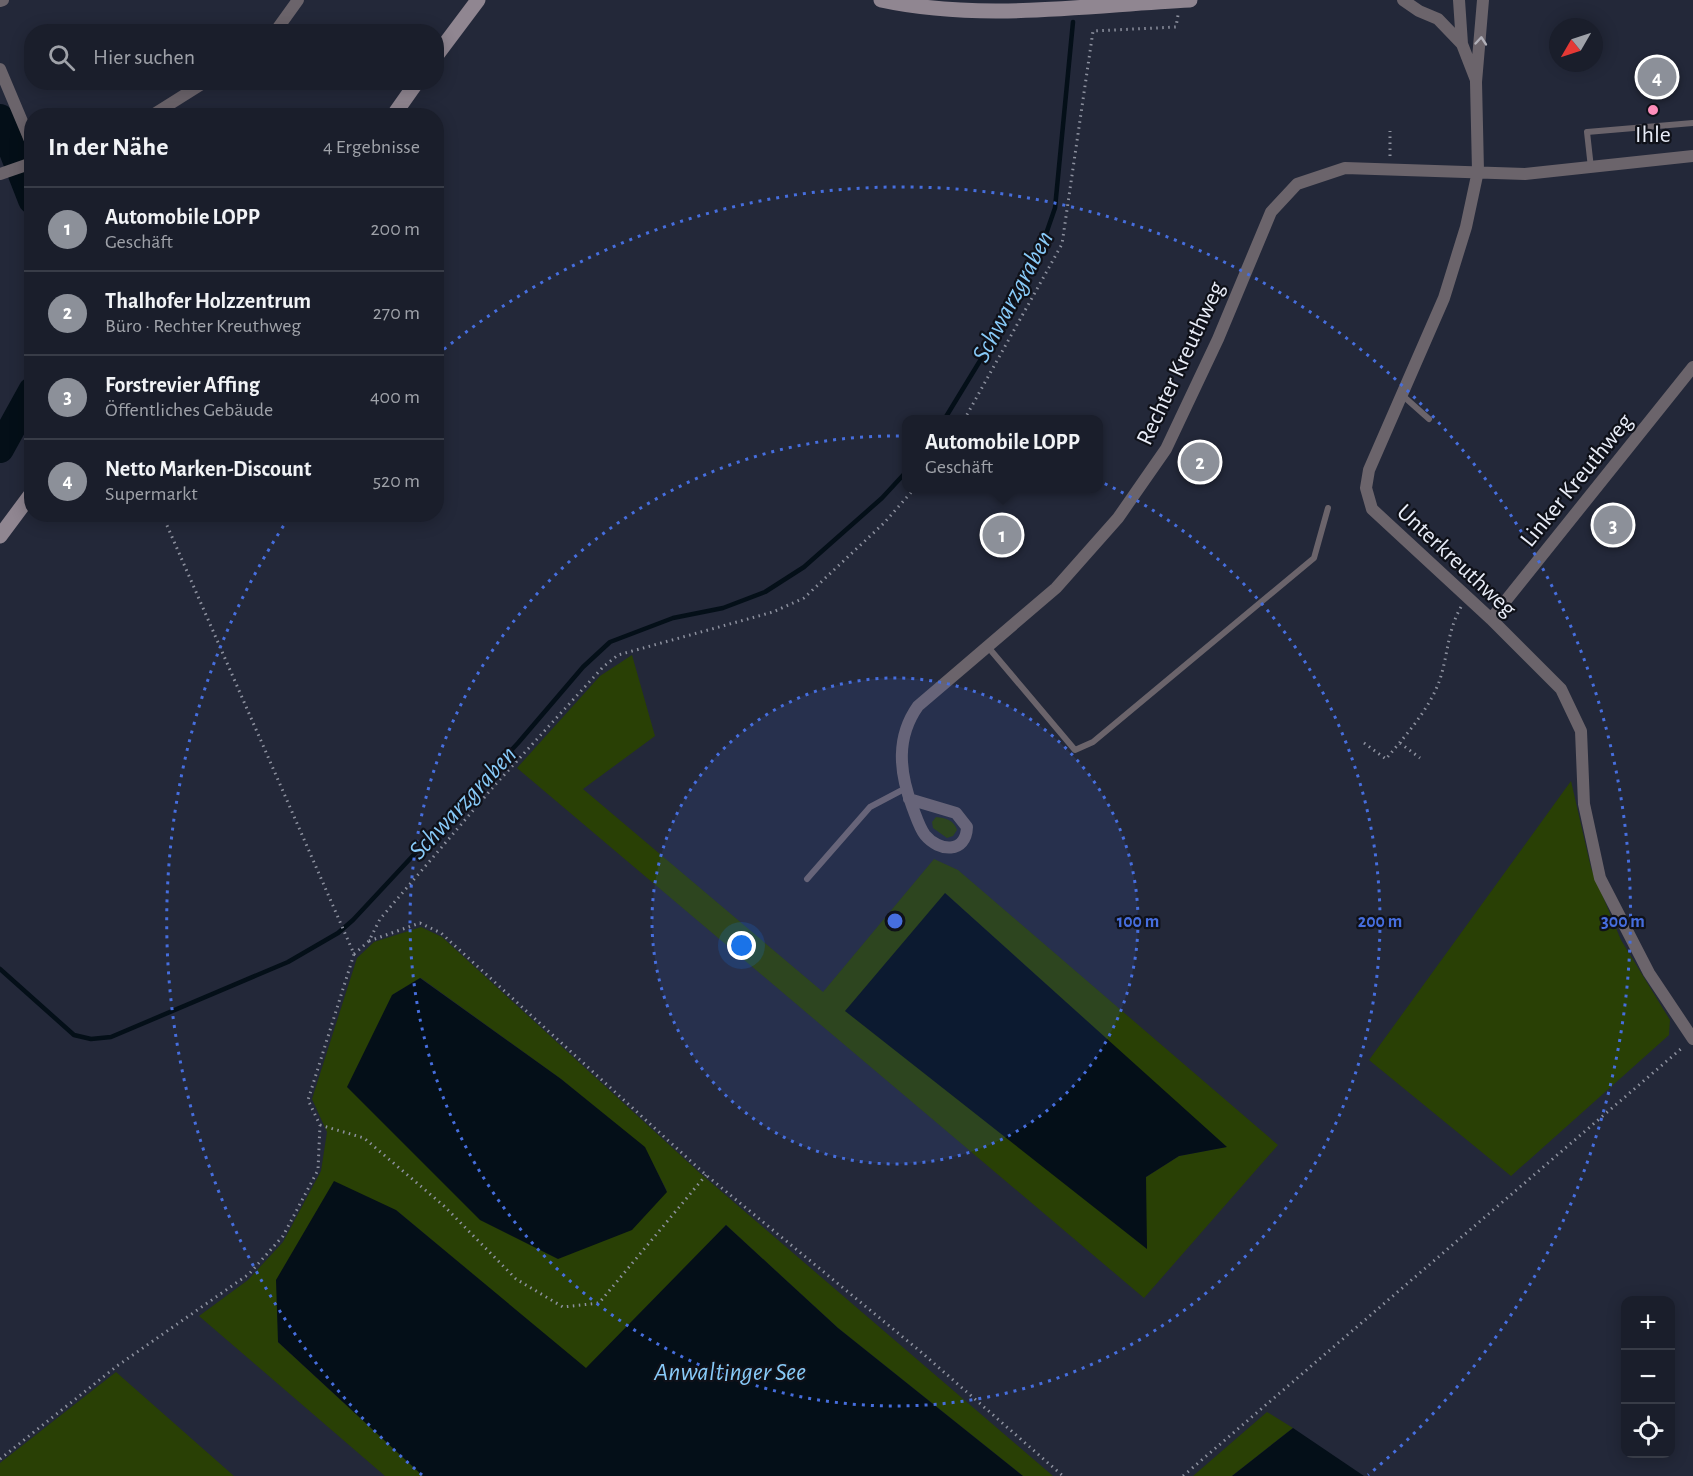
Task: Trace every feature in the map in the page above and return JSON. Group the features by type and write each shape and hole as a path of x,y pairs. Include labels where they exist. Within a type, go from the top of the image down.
{"main road":[{"path":"444,45 478,0"},
{"path":"881,0 906,5 976,11 1190,0"},
{"path":"399,108 411,90"},
{"path":"0,536 24,504"}],"street":[{"path":"281,24 298,0"},
{"name":"Unterkreuthweg","path":"1404,0 1419,11 1438,19 1462,44"},
{"name":"Unterkreuthweg","path":"1459,0 1462,44 1476,82"},
{"name":"Unterkreuthweg","path":"1483,0 1476,82 1478,171 1466,227 1444,298 1369,470 1366,488 1372,509 1491,619 1561,689 1581,731 1584,804 1600,878 1649,973 1689,1043"},
{"path":"0,69 24,126"},
{"path":"164,108 192,90"},
{"path":"1478,171 1525,174 1591,169 1693,156"},
{"path":"3,173 24,166"},
{"name":"Rechter Kreuthweg","path":"908,794 956,813 967,827 964,840 955,848 937,846 920,828 908,794 901,746 911,717 918,706 1056,588 1118,518 1166,449 1218,339 1271,212 1297,184 1345,168 1478,171"},
{"name":"Linker Kreuthweg","path":"1491,619 1693,367"}],"lane":[{"path":"1591,169 1587,132 1693,123"},
{"path":"1402,395 1429,419"},
{"path":"988,647 1075,750 1093,742 1314,558 1328,508"},
{"path":"807,879 870,807 908,794"}],"path":[{"path":"967,415 1062,244 1093,31 1176,27 1181,0"},
{"path":"1390,131 1390,169"},
{"path":"369,941 380,919 472,812 603,667 618,655 773,612 804,598 884,523 911,493"},
{"path":"165,522 354,954"},
{"path":"1364,743 1386,759 1416,722 1439,682 1451,625 1466,597"},
{"path":"1400,743 1420,758"},
{"path":"0,1459 117,1366 249,1274 283,1236 318,1170 320,1125 308,1100 354,954 369,941 420,922 441,933 706,1174 921,1352 1063,1476"},
{"path":"1183,1476 1689,1043"},
{"path":"320,1125 364,1138 444,1206 516,1279 562,1307 599,1303 706,1174"}],"green space":[{"path":"632,655 655,736 583,789 823,992 934,859 958,870 1278,1145 1144,1298 517,768 600,676","holes":["945,893 1226,1147 1179,1156 1146,1177 1146,1248"]},
{"path":"1571,781 1591,868 1621,940 1670,1020 1669,1035 1511,1176 1369,1060"},
{"path":"936,817 954,824 957,830 953,836 947,838 933,828 932,822"},
{"path":"421,927 442,937 701,1174 1053,1476 1023,1476 838,1328 726,1225 586,1369 396,1210 278,1342 423,1476 385,1476 199,1316 248,1280 283,1242 321,1171 327,1132 312,1099 357,958 374,942","holes":["421,978 561,1079 644,1147 667,1191 392,995"]},
{"path":"116,1372 234,1476 0,1476 0,1463"},
{"path":"1267,1412 1293,1428 1232,1476 1193,1476"}],"water":[{"path":"945,893 1227,1147 1179,1156 1146,1177 1147,1249 845,1011"},
{"path":"420,978 561,1079 645,1147 667,1192 632,1230 558,1259 480,1220 347,1087 392,995"},
{"name":"Anwaltinger See","path":"334,1181 396,1210 586,1368 726,1225 838,1328 1023,1476 423,1476 278,1342 276,1280"},
{"path":"1293,1428 1364,1476 1232,1476"}],"waterway":[{"name":"Schwarzgraben","path":"947,415 989,346 1039,254 1055,208 1073,22"},
{"path":"0,118 24,180"},
{"path":"0,449 24,406"},
{"name":"Schwarzgraben","path":"0,969 74,1035 91,1039 111,1037 288,962 338,933 353,920 518,743 583,667 610,642 673,618 723,608 765,592 804,567 882,498 902,476"}],"place":[{"name":"Netto Marken-Discount","path":"1657,77"},
{"name":"Ihle","path":"1653,110"},
{"name":"Thalhofer Holzzentrum","path":"1200,462"},
{"name":"Forstrevier Affing","path":"1613,525"},
{"name":"Automobile LOPP","path":"1002,535"}]}
